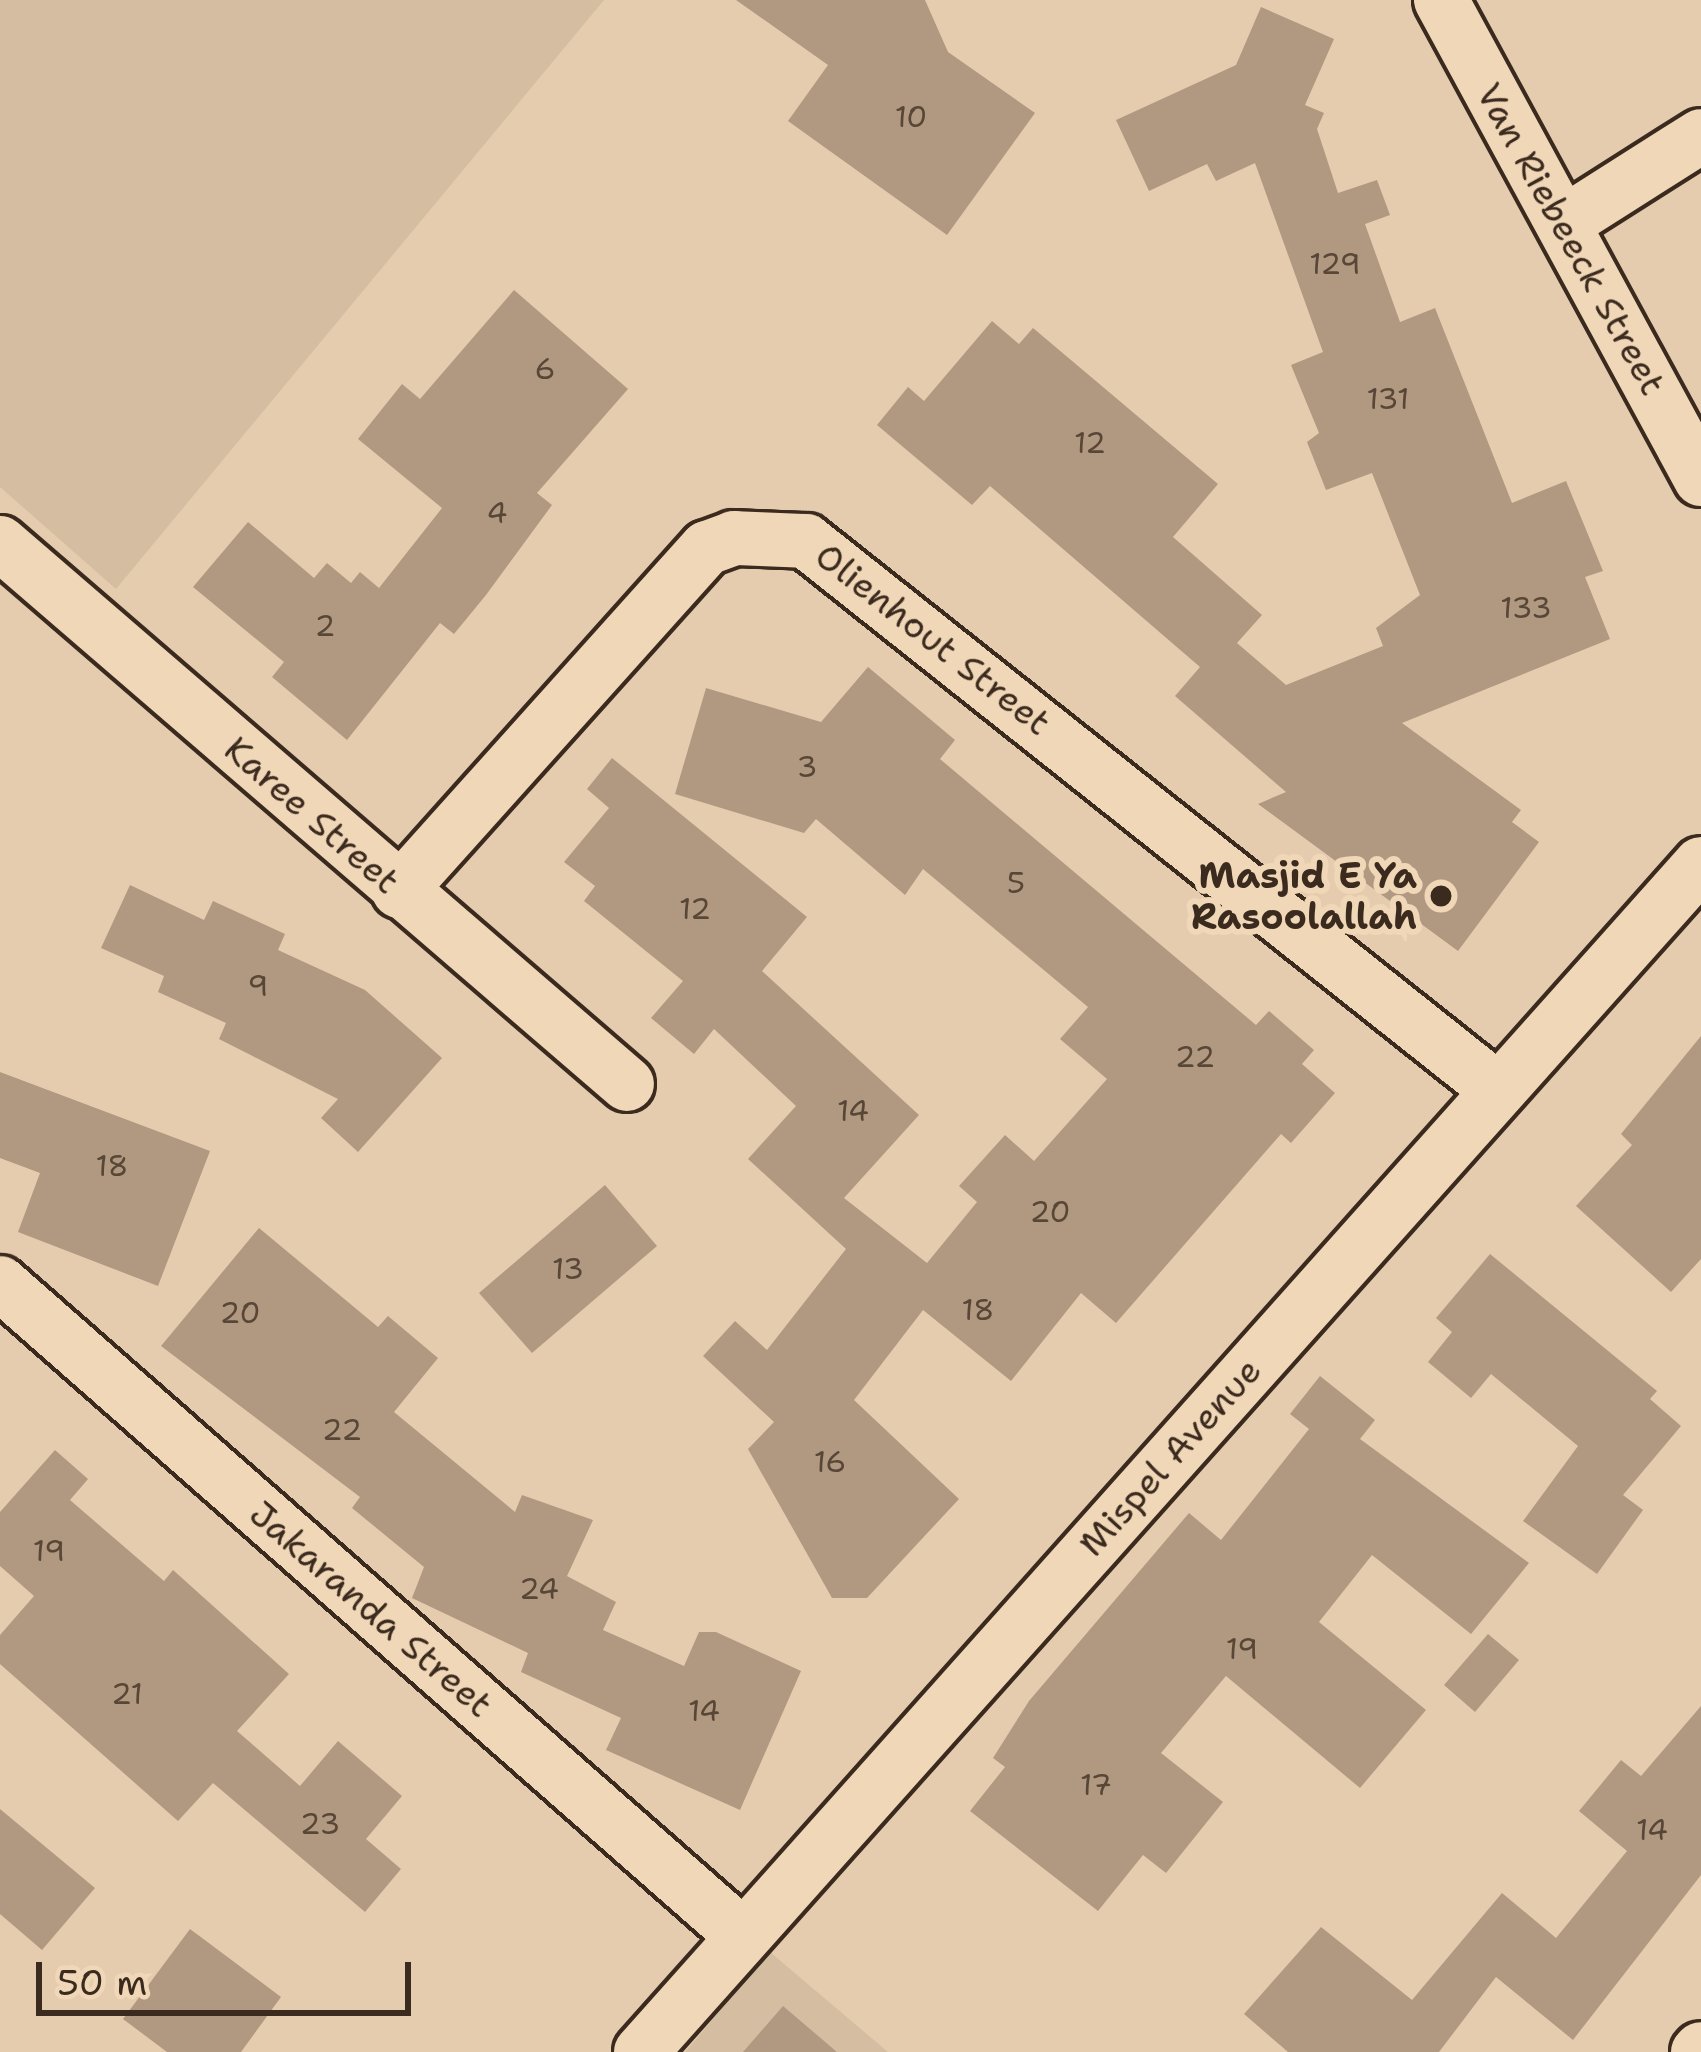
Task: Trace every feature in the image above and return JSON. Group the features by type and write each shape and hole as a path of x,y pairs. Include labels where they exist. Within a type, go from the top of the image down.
{"street":[{"name":"Van Riebeeck Street","path":"1441,0 1701,479"},
{"path":"1564,223 1701,136"},
{"name":"Olienhout Street","path":"399,891 706,548 734,538 806,541 1498,1090"},
{"name":"Karee Street","path":"0,543 627,1084"},
{"name":"Mispel Avenue","path":"641,2052 1701,864"},
{"name":"Jakaranda Street","path":"0,1283 742,1935"}],"shaded area":[{"path":"0,0 604,0 116,589 0,487"},
{"path":"770,1952 888,2052 685,2052"}],"building":[{"path":"736,0 925,0 948,52 1035,113 947,235 788,121 828,65"},
{"path":"1261,7 1334,39 1305,105 1324,113 1317,129 1338,193 1377,180 1390,215 1365,224 1400,322 1435,308 1512,503 1566,481 1603,571 1585,577 1610,639 1402,723 1521,810 1512,822 1539,842 1458,951 1258,804 1286,792 1175,696 1200,667 990,486 972,505 877,425 908,387 924,401 992,321 1019,344 1033,328 1218,484 1173,537 1262,615 1237,643 1286,685 1383,646 1376,628 1420,595 1372,473 1326,490 1307,442 1319,433 1291,365 1323,352 1255,163 1216,181 1207,164 1149,191 1116,120 1236,65"},
{"path":"514,290 628,389 537,493 552,505 486,595 454,634 440,623 347,740 272,677 284,662 193,587 248,522 314,578 327,563 351,583 360,572 379,588 442,508 358,439 402,384 420,399"},
{"path":"868,667 955,740 940,759 1256,1025 1269,1011 1314,1050 1302,1064 1335,1093 1291,1143 1281,1134 1116,1323 1081,1293 1011,1381 923,1310 854,1400 959,1499 867,1598 832,1598 748,1449 774,1422 703,1356 735,1321 767,1350 846,1249 748,1159 796,1106 714,1029 694,1054 651,1018 683,981 584,901 595,886 564,862 609,808 587,789 612,758 807,917 762,971 919,1115 844,1198 927,1263 977,1202 959,1186 1005,1135 1034,1161 1107,1079 1060,1039 1088,1007 923,869 905,895 816,819 804,833 675,794 706,688 821,722"},
{"path":"130,885 204,920 213,901 285,934 278,950 365,990 442,1058 358,1152 321,1118 338,1099 219,1039 226,1023 158,992 164,976 101,948"},
{"path":"1701,1036 1701,1259 1671,1292 1576,1206 1632,1145 1621,1134"},
{"path":"0,1072 210,1151 158,1286 18,1232 40,1173 0,1158"},
{"path":"605,1185 657,1246 532,1353 479,1293"},
{"path":"259,1228 378,1327 388,1316 438,1358 394,1412 515,1512 522,1495 593,1520 567,1576 616,1602 603,1630 684,1666 699,1632 716,1632 801,1671 740,1810 606,1750 621,1718 521,1672 528,1653 412,1598 424,1567 352,1508 360,1497 161,1346"},
{"path":"1490,1254 1657,1391 1650,1399 1681,1426 1623,1495 1643,1510 1597,1574 1523,1521 1578,1446 1491,1374 1471,1398 1428,1362 1452,1332 1436,1318"},
{"path":"1320,1376 1375,1420 1360,1439 1529,1563 1471,1634 1372,1555 1319,1622 1426,1710 1360,1788 1226,1676 1161,1753 1223,1802 1166,1873 1143,1855 1098,1911 970,1811 1005,1767 993,1758 1029,1701 1189,1513 1221,1540 1309,1429 1290,1414"},
{"path":"55,1450 88,1479 70,1500 164,1581 173,1570 289,1674 237,1731 300,1786 338,1741 402,1796 366,1839 401,1869 365,1912 213,1783 178,1821 0,1664 0,1635 34,1596 0,1566 0,1512"},
{"path":"1488,1634 1519,1660 1475,1712 1444,1685"},
{"path":"1701,1706 1701,1875 1573,2040 1496,1977 1439,2052 1288,2052 1244,2014 1321,1927 1412,2000 1502,1893 1556,1938 1627,1851 1579,1811 1621,1760 1641,1776"},
{"path":"0,1809 95,1888 42,1950 0,1914"},
{"path":"190,1929 281,1997 241,2052 167,2052 123,2019"},
{"path":"783,2006 837,2052 743,2052"}],"place":[{"name":"Masjid E Ya Rasoolallah","path":"1441,896"}]}
